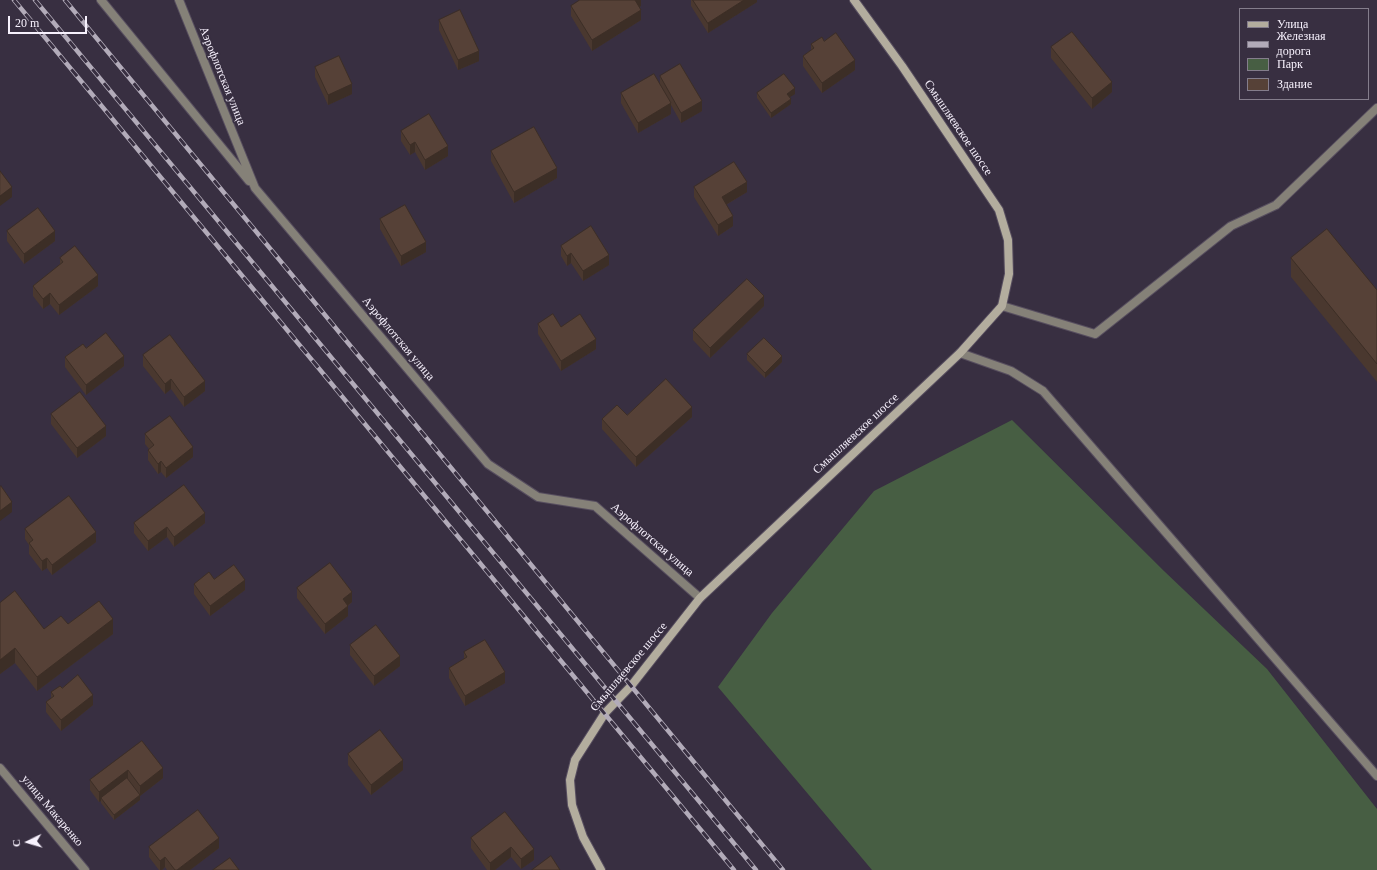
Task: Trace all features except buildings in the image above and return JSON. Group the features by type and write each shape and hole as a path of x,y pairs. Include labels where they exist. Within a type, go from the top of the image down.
{"street":[{"path":"101,0 255,188"},
{"name":"Аэрофлотская улица","path":"179,0 255,188 488,464 538,497 595,506 700,598"},
{"name":"Смышляевское шоссе","path":"601,870 583,837 572,805 570,780 575,760 605,713 631,686 700,598 960,353 1002,306 1009,274 1008,240 999,210 902,66 854,0"},
{"path":"1002,306 1095,334 1231,226 1276,205 1377,108"},
{"path":"960,353 1011,371 1043,391 1377,776"},
{"name":"улица Макаренко","path":"0,768 85,870"}],"green space":[{"path":"1012,420 1164,571 1267,669 1377,809 1377,870 872,870 718,687 772,613 874,491"}],"railway":[{"path":"14,0 734,870"},
{"path":"35,0 756,870"},
{"path":"65,0 783,870"}]}
